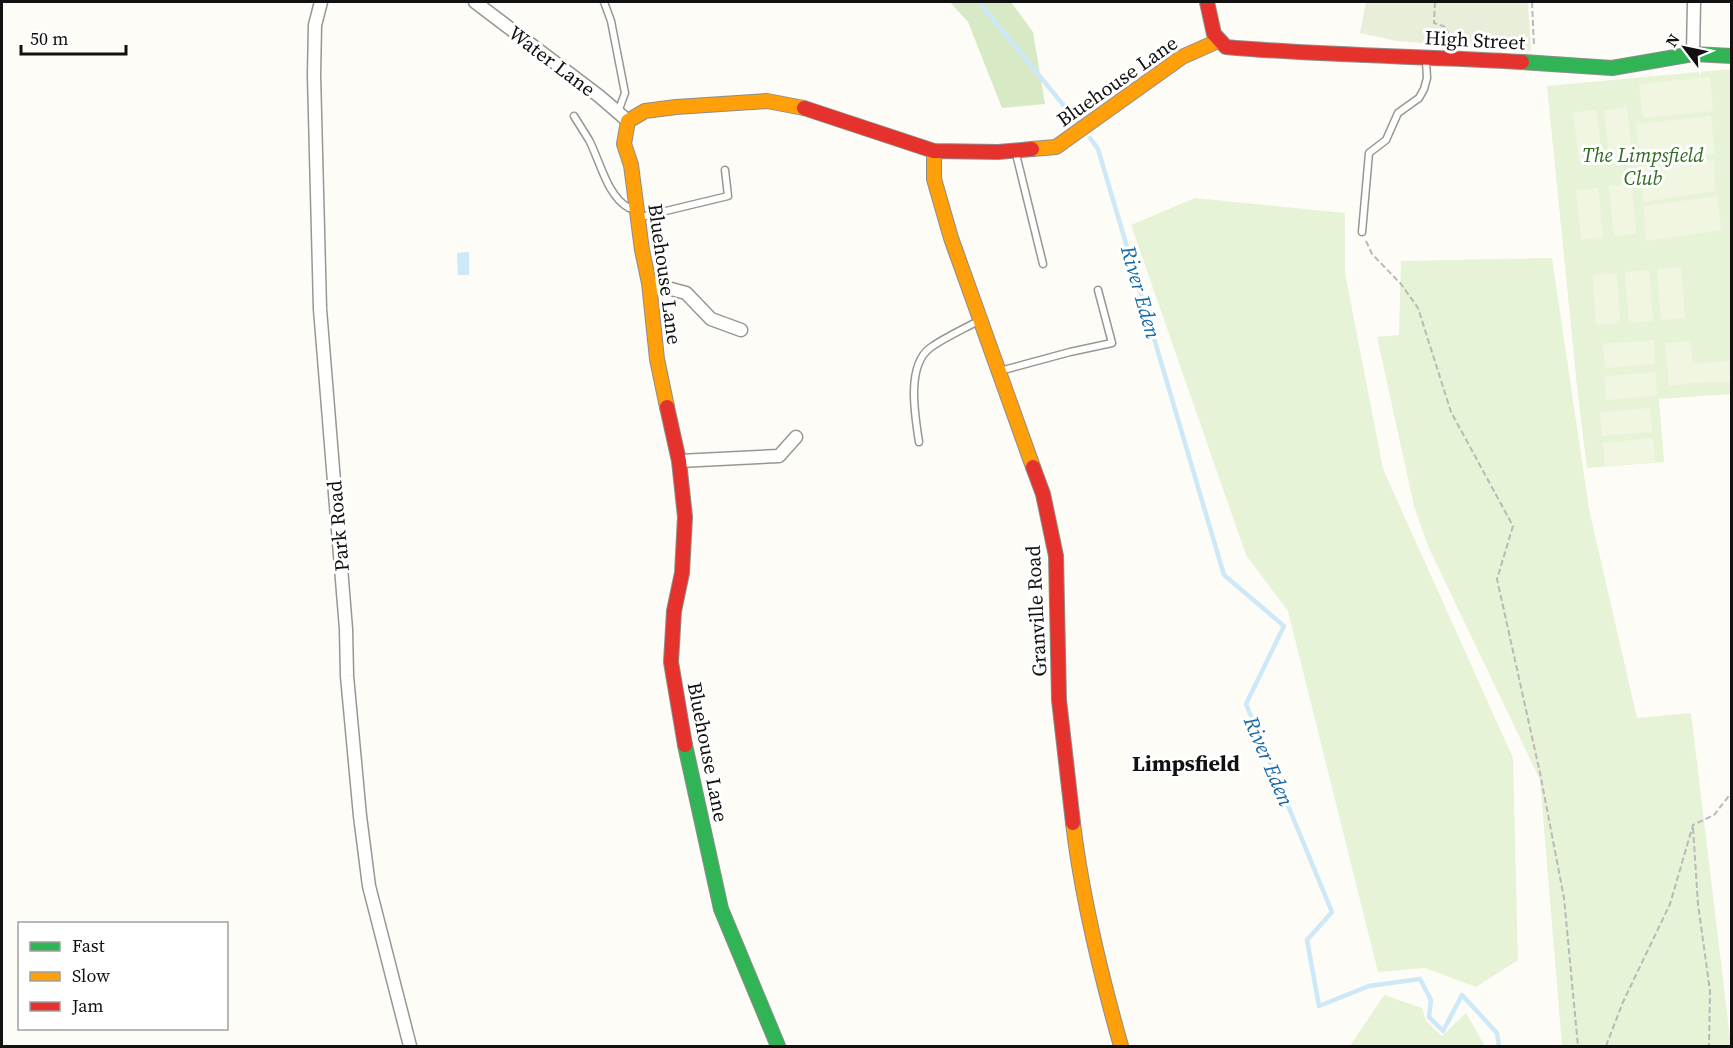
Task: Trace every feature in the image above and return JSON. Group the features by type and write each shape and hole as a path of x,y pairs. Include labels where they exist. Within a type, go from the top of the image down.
{"street":[{"name":"Park Road","path":"321,2 315,25 314,75 320,309 346,629 347,676 369,886 410,1047"},
{"name":"Water Lane","path":"476,2 623,116"},
{"path":"1207,2 1214,34 1218,41"},
{"path":"1693,54 1694,2"},
{"name":"Bluehouse Lane","path":"778,1047 721,909 681,727 671,662 674,611 682,573 685,517 679,461 657,359 649,283 642,250 631,165 624,144 623,116 676,106 767,101 799,106 934,151 998,152 1056,147 1182,57 1218,41"},
{"name":"High Street","path":"1218,41 1226,47 1294,53 1426,56 1612,68 1693,54 1731,56"},
{"name":"Granville Road","path":"934,151 934,179 951,238 1043,494 1056,556 1059,700 1078,863 1098,964 1121,1047"},
{"path":"649,283 686,293 711,319 741,330"},
{"path":"679,461 779,456 796,437"}],"lane":[{"path":"604,2 611,21 625,93 623,116"},
{"path":"1362,232 1369,153 1386,140 1398,113 1419,98 1427,78 1426,56"},
{"path":"574,116 590,142 603,175 620,203 637,211 728,196 725,170"},
{"path":"1015,150 1043,264"},
{"path":"1000,372 1070,352 1112,343 1098,290"},
{"path":"919,442 914,409 915,384 920,361 928,349 980,320"}],"path":[{"path":"1435,2 1434,23 1446,27 1450,39 1460,41"},
{"path":"1532,2 1534,52"},
{"path":"1362,232 1372,254 1401,284 1418,309 1451,412 1513,526 1497,579 1533,736 1564,898 1578,1047"},
{"path":"1606,1047 1623,1002 1670,904 1693,825 1714,815 1731,792"},
{"path":"1693,825 1698,903 1710,992 1710,1047"}],"green space":[{"path":"950,2 1011,2 1033,32 1045,104 1002,108 968,22"},
{"path":"1366,2 1528,2 1531,51 1397,41 1360,33"},
{"name":"The Limpsfield Club","path":"1731,69 1731,394 1659,399 1664,462 1587,468 1547,86"},
{"path":"1710,77 1713,111 1643,118 1639,84"},
{"path":"1627,107 1632,156 1609,158 1604,110"},
{"path":"1596,109 1602,158 1579,161 1573,113"},
{"path":"1711,116 1715,154 1640,161 1636,124"},
{"path":"1714,160 1715,191 1643,202 1641,165"},
{"path":"1632,184 1636,234 1614,236 1609,186"},
{"path":"1598,188 1603,237 1581,240 1576,190"},
{"path":"1717,196 1721,230 1646,241 1644,206"},
{"path":"1195,198 1345,213 1345,273 1383,469 1513,758 1518,960 1476,987 1425,968 1378,972 1288,611 1246,555 1131,225"},
{"path":"1552,258 1589,509 1637,718 1691,713 1731,1046 1562,1046 1540,780 1428,546 1414,506 1377,337 1399,335 1401,261"},
{"path":"1681,267 1685,318 1661,320 1657,269"},
{"path":"1649,270 1653,321 1629,323 1625,272"},
{"path":"1617,273 1620,323 1596,325 1593,275"},
{"path":"1654,340 1655,364 1605,368 1603,344"},
{"path":"1690,341 1693,364 1731,360 1731,382 1669,386 1665,343"},
{"path":"1656,372 1657,396 1606,400 1605,376"},
{"path":"1650,408 1652,432 1602,436 1600,412"},
{"path":"1653,438 1655,462 1605,467 1603,443"},
{"path":"1384,995 1422,1008 1426,1021 1442,1036 1466,1013 1485,1046 1350,1046"}],"water":[{"path":"469,252 469,275 458,275 457,253"}],"waterway":[{"name":"River Eden","path":"979,2 1079,124"},
{"name":"River Eden","path":"1090,138 1098,149 1224,575 1284,626 1246,704 1332,912 1307,940 1319,1006 1369,986 1420,979 1431,1000 1429,1017 1443,1031 1462,995 1497,1033 1499,1046"}],"traffic: fast":[{"path":"1522,62 1612,68 1693,54 1732,56"},
{"path":"685,745 721,909 778,1046"}],"traffic: slow":[{"path":"1032,149 1056,147 1182,57 1218,41"},
{"path":"667,407 657,359 649,283 642,250 631,165 624,144 628,121 645,111 676,107 767,101 804,108"},
{"path":"934,151 934,179 951,238 1033,467"},
{"path":"1073,823 1092,935 1121,1046"}],"traffic: jam":[{"path":"1207,2 1214,34 1226,47 1522,62"},
{"path":"804,108 934,151 998,152 1032,149"},
{"path":"667,407 679,461 685,517 682,573 674,611 671,662 685,745"},
{"path":"1033,467 1043,494 1056,556 1059,700 1073,823"}],"district":[{"name":"Limpsfield","path":"1186,763"}]}
